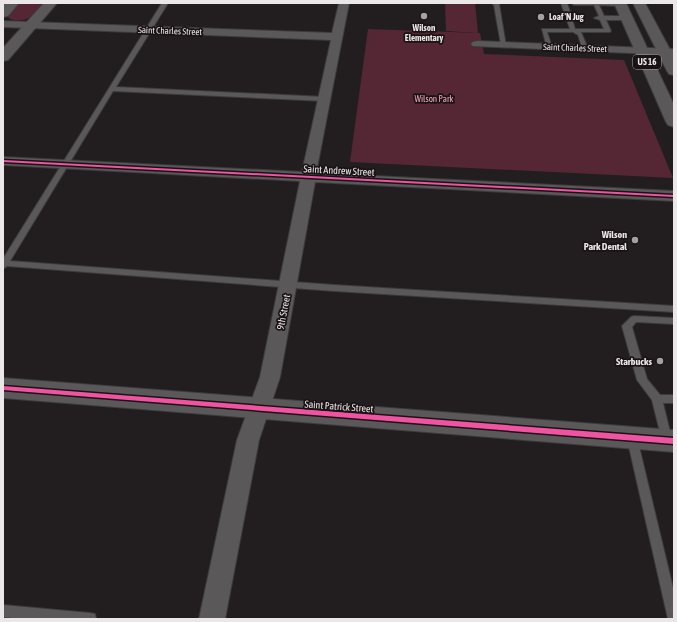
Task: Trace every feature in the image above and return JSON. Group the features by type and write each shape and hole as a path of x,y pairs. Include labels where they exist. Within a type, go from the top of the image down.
{"highway":[{"name":"US 16","path":"639,3 669,52 674,71"},
{"name":"US 16","path":"620,4 674,122"}],"street":[{"path":"3,13 13,3"},
{"path":"3,57 51,3"},
{"name":"9th Street","path":"212,619 248,440 270,377 308,177 344,3"},
{"name":"Saint Charles Street","path":"3,24 337,37"},
{"name":"Saint Charles Street","path":"477,44 669,52"},
{"name":"Saint Andrew Street","path":"3,161 674,196"},
{"name":"Saint Patrick Street","path":"3,388 671,440"}],"lane":[{"path":"165,3 64,165 4,265 674,309"},
{"path":"494,3 496,4 504,45"},
{"path":"564,3 573,30 580,34 585,49"},
{"path":"574,3 620,4"},
{"path":"548,47 544,30 608,31 599,18 596,4"},
{"path":"568,17 579,17"},
{"path":"599,18 627,18"},
{"path":"111,89 325,99"},
{"path":"671,440 657,399 642,380 628,326 634,319 674,321"},
{"path":"657,399 674,399"},
{"path":"632,438 674,619"},
{"path":"3,610 90,619"}],"green space":[{"path":"20,3 46,3 26,19 10,19 8,16"},
{"path":"445,3 475,3 478,33 446,31"},
{"name":"Wilson Park","path":"368,29 480,33 484,54 624,60 673,178 350,162"}],"cycle path":[{"path":"3,161 674,196"},
{"path":"3,388 674,441"}],"place":[{"name":"Wilson Elementary","path":"424,16"},
{"name":"Loaf 'N Jug","path":"541,17"},
{"name":"Wilson Park Dental","path":"635,240"},
{"name":"Starbucks","path":"660,361"}]}
